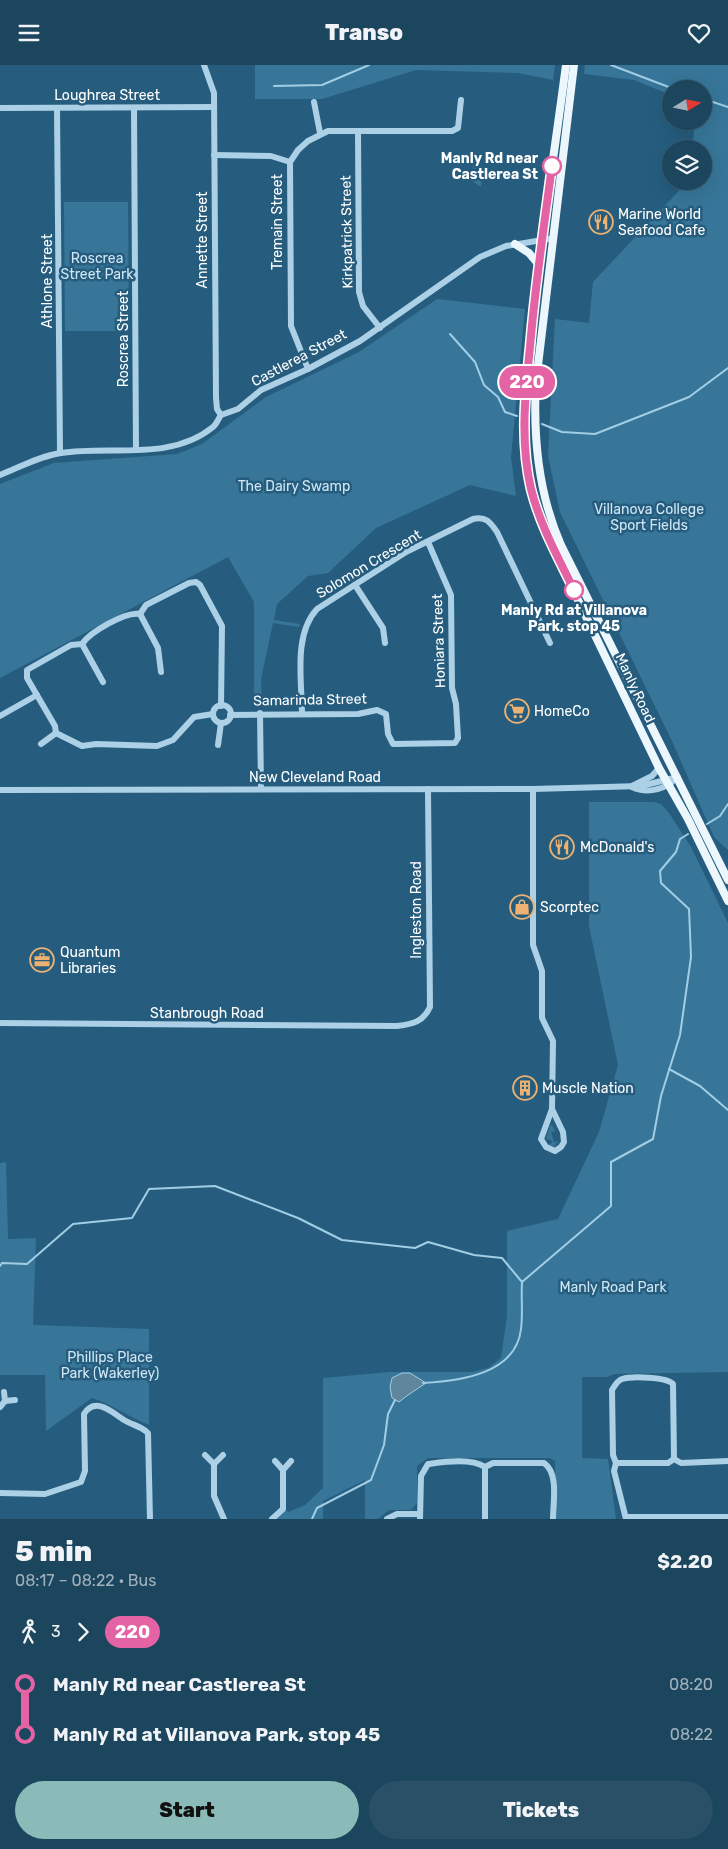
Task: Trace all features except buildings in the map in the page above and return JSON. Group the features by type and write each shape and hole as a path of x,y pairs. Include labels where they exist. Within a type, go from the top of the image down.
{"main road":[{"name":"Manly Road","path":"566,65 542,239 524,417 525,450 532,490 550,542 659,768 688,819 728,901"},
{"name":"Manly Road","path":"574,65 535,399 537,452 543,491 561,545 728,880"},
{"path":"515,244 529,253 539,265"}],"street":[{"name":"Annette Street","path":"204,65 212,83 214,107 216,398 217,409 221,415"},
{"path":"314,102 320,133 452,131 458,128 460,122 461,100"},
{"name":"Loughrea Street","path":"0,108 214,107"},
{"name":"Athlone Street","path":"57,108 60,453"},
{"name":"Roscrea Street","path":"134,108 136,450"},
{"name":"Kirkpatrick Street","path":"358,131 360,292 363,306 380,327"},
{"name":"Tremain Street","path":"308,369 291,327 290,162 298,150 320,133"},
{"path":"214,155 271,156 290,162"},
{"name":"Castlerea Street","path":"0,474 60,453 136,450 177,445 195,438 214,427 221,415 238,409 261,390 308,369 360,341 480,257 515,244 554,238"},
{"name":"Solomon Crescent","path":"302,714 302,640 305,627 317,609 406,552 473,519 480,517 490,522 550,643"},
{"name":"Honiara Street","path":"428,542 451,595 452,688 458,738 455,743"},
{"path":"140,614 146,605 189,583 196,582 200,585 222,626 221,706"},
{"path":"355,585 383,628 385,643"},
{"path":"56,733 55,726 26,674 30,668 71,645 82,644 89,636 125,616 134,613 140,614"},
{"path":"140,614 158,648 160,672"},
{"path":"82,644 102,682"},
{"path":"0,716 37,695"},
{"path":"221,706 226,707 230,715 228,720 221,723 214,719 213,714 216,707 221,706"},
{"name":"Samarinda Street","path":"230,715 260,713 358,713 378,710 386,714 388,734 393,743 455,743"},
{"path":"260,713 261,789"},
{"path":"56,733 82,746 96,744 157,746 173,740 194,717 213,714"},
{"path":"218,745 221,723"},
{"path":"41,744 56,733"},
{"name":"New Cleveland Road","path":"631,787 652,776 659,768"},
{"name":"New Cleveland Road","path":"0,791 631,787 641,791 678,777"},
{"name":"Ingleston Road","path":"414,1024 425,1017 430,1007 428,789"},
{"path":"533,789 533,945 542,971 542,1018 553,1041 552,1109 542,1139 546,1147 556,1151 564,1142 563,1132 552,1109"},
{"name":"Stanbrough Road","path":"0,1023 388,1026 414,1024"},
{"path":"674,1459 673,1384 665,1379 624,1378 616,1382 612,1390 613,1455 616,1463 614,1471 622,1509 626,1518 728,1517"},
{"path":"4,1391 5,1401"},
{"path":"0,1407 5,1401 15,1400"},
{"path":"0,1493 45,1494 81,1482 84,1471 84,1414 92,1407 100,1406 112,1410 148,1433 150,1519"},
{"path":"205,1455 214,1464"},
{"path":"223,1455 214,1464 214,1496 224,1519"},
{"path":"674,1459 682,1463 728,1461"},
{"path":"616,1463 668,1463 674,1459"},
{"path":"275,1461 284,1470"},
{"path":"272,1519 283,1509 284,1470 291,1461"},
{"path":"387,1519 397,1514 420,1517 421,1476 428,1464 479,1463 486,1467"},
{"path":"486,1467 493,1463 544,1463 550,1467 552,1475 553,1519"},
{"path":"485,1519 486,1467"}],"green space":[{"path":"255,65 555,65 553,80 518,73 416,70 322,99 255,99"},
{"name":"Villanova College Sport Fields","path":"585,65 728,65 728,850 714,837 672,741 560,512 548,456 555,319 589,323 593,282 680,190 712,190 712,140 693,140 694,130 712,130 712,80 662,80 662,91 634,80 584,74"},
{"path":"473,162 482,171 481,187 472,181"},
{"name":"Roscrea Street Park","path":"64,202 128,202 129,331 65,331"},
{"name":"The Dairy Swamp","path":"437,299 525,309 511,457 516,496 470,485 376,528 328,573 308,576 277,604 274,620 300,624 299,627 273,623 261,679 262,706 254,707 254,602 228,557 0,678 0,484 54,463 177,454 202,444 266,397 359,352"},
{"name":"Manly Road Park","path":"589,802 654,802 661,804 691,847 728,923 728,1372 614,1374 607,1377 582,1377 582,1458 608,1459 616,1519 556,1519 555,1461 550,1458 428,1458 417,1466 417,1503 411,1510 389,1510 378,1519 365,1519 365,1480 323,1501 323,1519 274,1519 283,1509 289,1512 305,1505 323,1488 323,1378 390,1372 472,1372 488,1368 501,1358 507,1316 507,1231 558,1219 599,1132 618,1065 589,926"},
{"path":"552,1125 555,1131 551,1132 554,1142 558,1141 554,1147 547,1145 552,1143 551,1140 546,1139"},
{"name":"Phillips Place Park (Wakerley)","path":"6,1162 8,1239 36,1238 33,1325 149,1329 149,1425 92,1398 46,1431 45,1375 0,1375 0,1163"}],"shaded area":[{"path":"402,1373 410,1373 426,1383 399,1402 392,1398 390,1387 392,1378"}],"waterway":[{"path":"274,86 322,85 369,65"},
{"path":"611,65 662,84"},
{"path":"712,102 728,107"},
{"path":"450,334 475,362 484,385 498,397 505,412 517,416"},
{"path":"542,424 562,432 595,434 689,397 728,368"},
{"path":"707,824 720,816 728,804"},
{"path":"423,1383 469,1377 498,1365 509,1356 517,1344 521,1329 522,1282 611,1206 611,1162 653,1139 661,1096 680,1035 691,957 689,909 661,883 660,871 676,852 680,839 688,834"},
{"path":"669,1069 700,1086 728,1110"},
{"path":"0,1266 2,1263 27,1264 73,1224 132,1218 149,1189 215,1186 298,1218 342,1240 415,1248 428,1242 474,1255 502,1258 522,1282"},
{"path":"312,1519 317,1508 371,1480 384,1445 388,1414 395,1400"}],"bus line":[{"name":"220","path":"552,166 535,293 524,412 524,434 526,463 536,505 550,542 574,590"}],"place":[{"name":"Manly Rd near Castlerea St","path":"552,166"},
{"name":"Marine World Seafood Cafe","path":"601,222"},
{"name":"Manly Rd at Villanova Park, stop 45","path":"574,590"},
{"name":"HomeCo","path":"517,711"},
{"name":"McDonald's","path":"562,847"},
{"name":"Scorptec","path":"522,907"},
{"name":"Quantum Libraries","path":"42,960"},
{"name":"Muscle Nation","path":"525,1088"}]}
